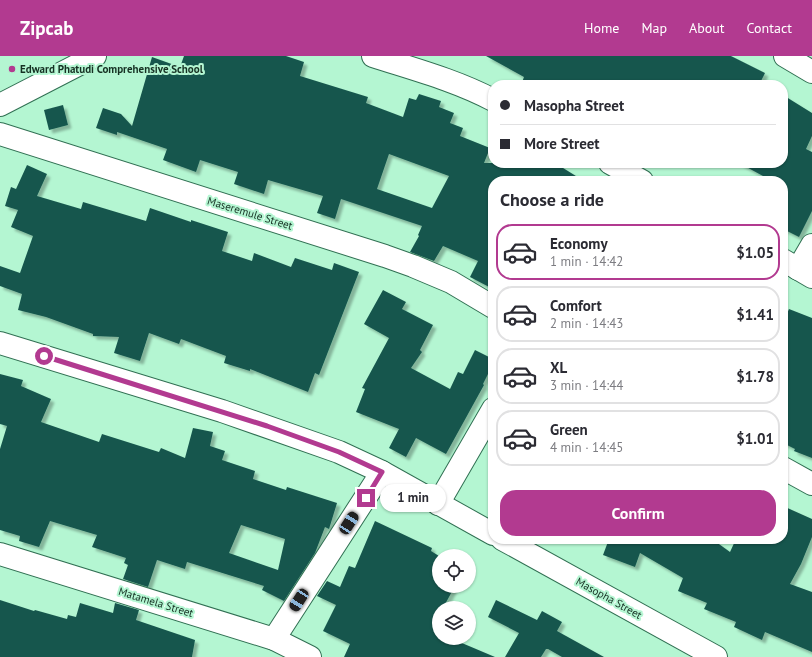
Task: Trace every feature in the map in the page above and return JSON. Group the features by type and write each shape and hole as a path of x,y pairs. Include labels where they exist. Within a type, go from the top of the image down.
{"street":[{"path":"0,105 95,56"},
{"path":"373,56 417,69 488,98"},
{"path":"785,56 812,72"},
{"name":"Maseremule Street","path":"0,134 385,256 451,282 488,304"},
{"path":"798,269 812,245"},
{"path":"0,342 267,426 339,452 382,472 488,531"},
{"path":"438,504 488,418"},
{"path":"788,471 812,484"},
{"path":"274,638 382,472"},
{"name":"Masopha Street","path":"511,544 716,657"},
{"name":"Matamela Street","path":"0,554 274,638 310,657"}],"building":[{"path":"184,56 286,56 304,62 300,76 368,97 366,103 403,117 409,98 416,100 419,94 441,101 439,107 454,113 450,123 463,128 460,136 488,147 488,153 484,163 488,163 488,168 563,168 576,176 488,176 488,286 470,277 478,261 443,246 434,261 410,252 419,236 418,235 422,226 341,199 335,219 317,213 323,196 268,180 264,194 234,184 238,172 200,160 196,172 163,160 167,149 117,132 117,135 96,128 103,108 121,114 132,126 152,57 180,67","holes":["389,154 449,176 432,208 377,189"]},
{"path":"486,56 731,56 765,73 762,80 523,80 524,77"},
{"path":"788,98 812,113 812,136 806,149 812,152 812,211 799,237 788,232 788,176 763,176 748,168 788,168"},
{"path":"63,105 68,125 49,130 44,110"},
{"path":"27,165 47,174 37,196 81,209 83,202 146,221 150,208 191,222 191,220 228,232 222,251 252,261 254,253 291,267 295,258 332,270 334,263 359,272 319,375 315,373 308,392 250,369 250,371 224,363 226,356 181,339 179,344 149,333 140,361 114,353 119,337 93,336 93,334 46,317 18,310 22,294 0,286 0,266 20,273 33,236 11,227 18,210 5,206 11,187 16,189"},
{"path":"383,290 406,302 402,309 433,325 420,350 422,352 411,368 450,389 458,372 463,374 475,350 488,356 488,374 483,384 484,385 446,454 416,438 406,457 389,448 399,429 356,412 365,389 362,388 389,338 364,324"},
{"path":"789,309 812,318 812,458 794,451 795,449 788,446"},
{"path":"0,374 23,380 21,386 51,399 41,422 99,442 102,434 159,452 161,448 185,458 193,428 213,432 210,446 225,451 222,460 255,471 253,479 286,490 287,487 337,503 329,529 325,527 315,553 284,601 262,590 264,586 187,562 185,569 157,560 148,587 123,579 128,565 124,563 126,558 92,547 97,535 50,521 39,547 19,541 20,536 0,530 0,449 7,426 0,424","holes":["241,525 285,539 278,570 229,553"]},
{"path":"788,508 812,519 812,537 801,564 790,584 812,592 812,652 765,632 762,640 734,627 736,622 704,609 707,603 678,591 683,578 640,553 635,567 603,555 607,544 719,544 730,552 734,544 788,544"},
{"path":"375,521 432,548 432,593 451,593 447,601 432,601 432,645 467,645 495,657 344,657 350,644 323,631 336,605 317,596 327,581 340,587 349,566 355,568"},
{"path":"0,600 34,611 35,610 67,619 68,615 76,617 80,603 113,613 115,603 139,610 136,620 195,640 192,657 0,657"},
{"path":"496,600 537,620 542,611 562,622 557,631 604,657 562,657 546,649 541,657 505,657 519,633 488,617"}],"place":[{"name":"Edward Phatudi Comprehensive School","path":"12,69"}],"route":[{"path":"44,356 222,411 339,452 382,472 366,498"}]}
